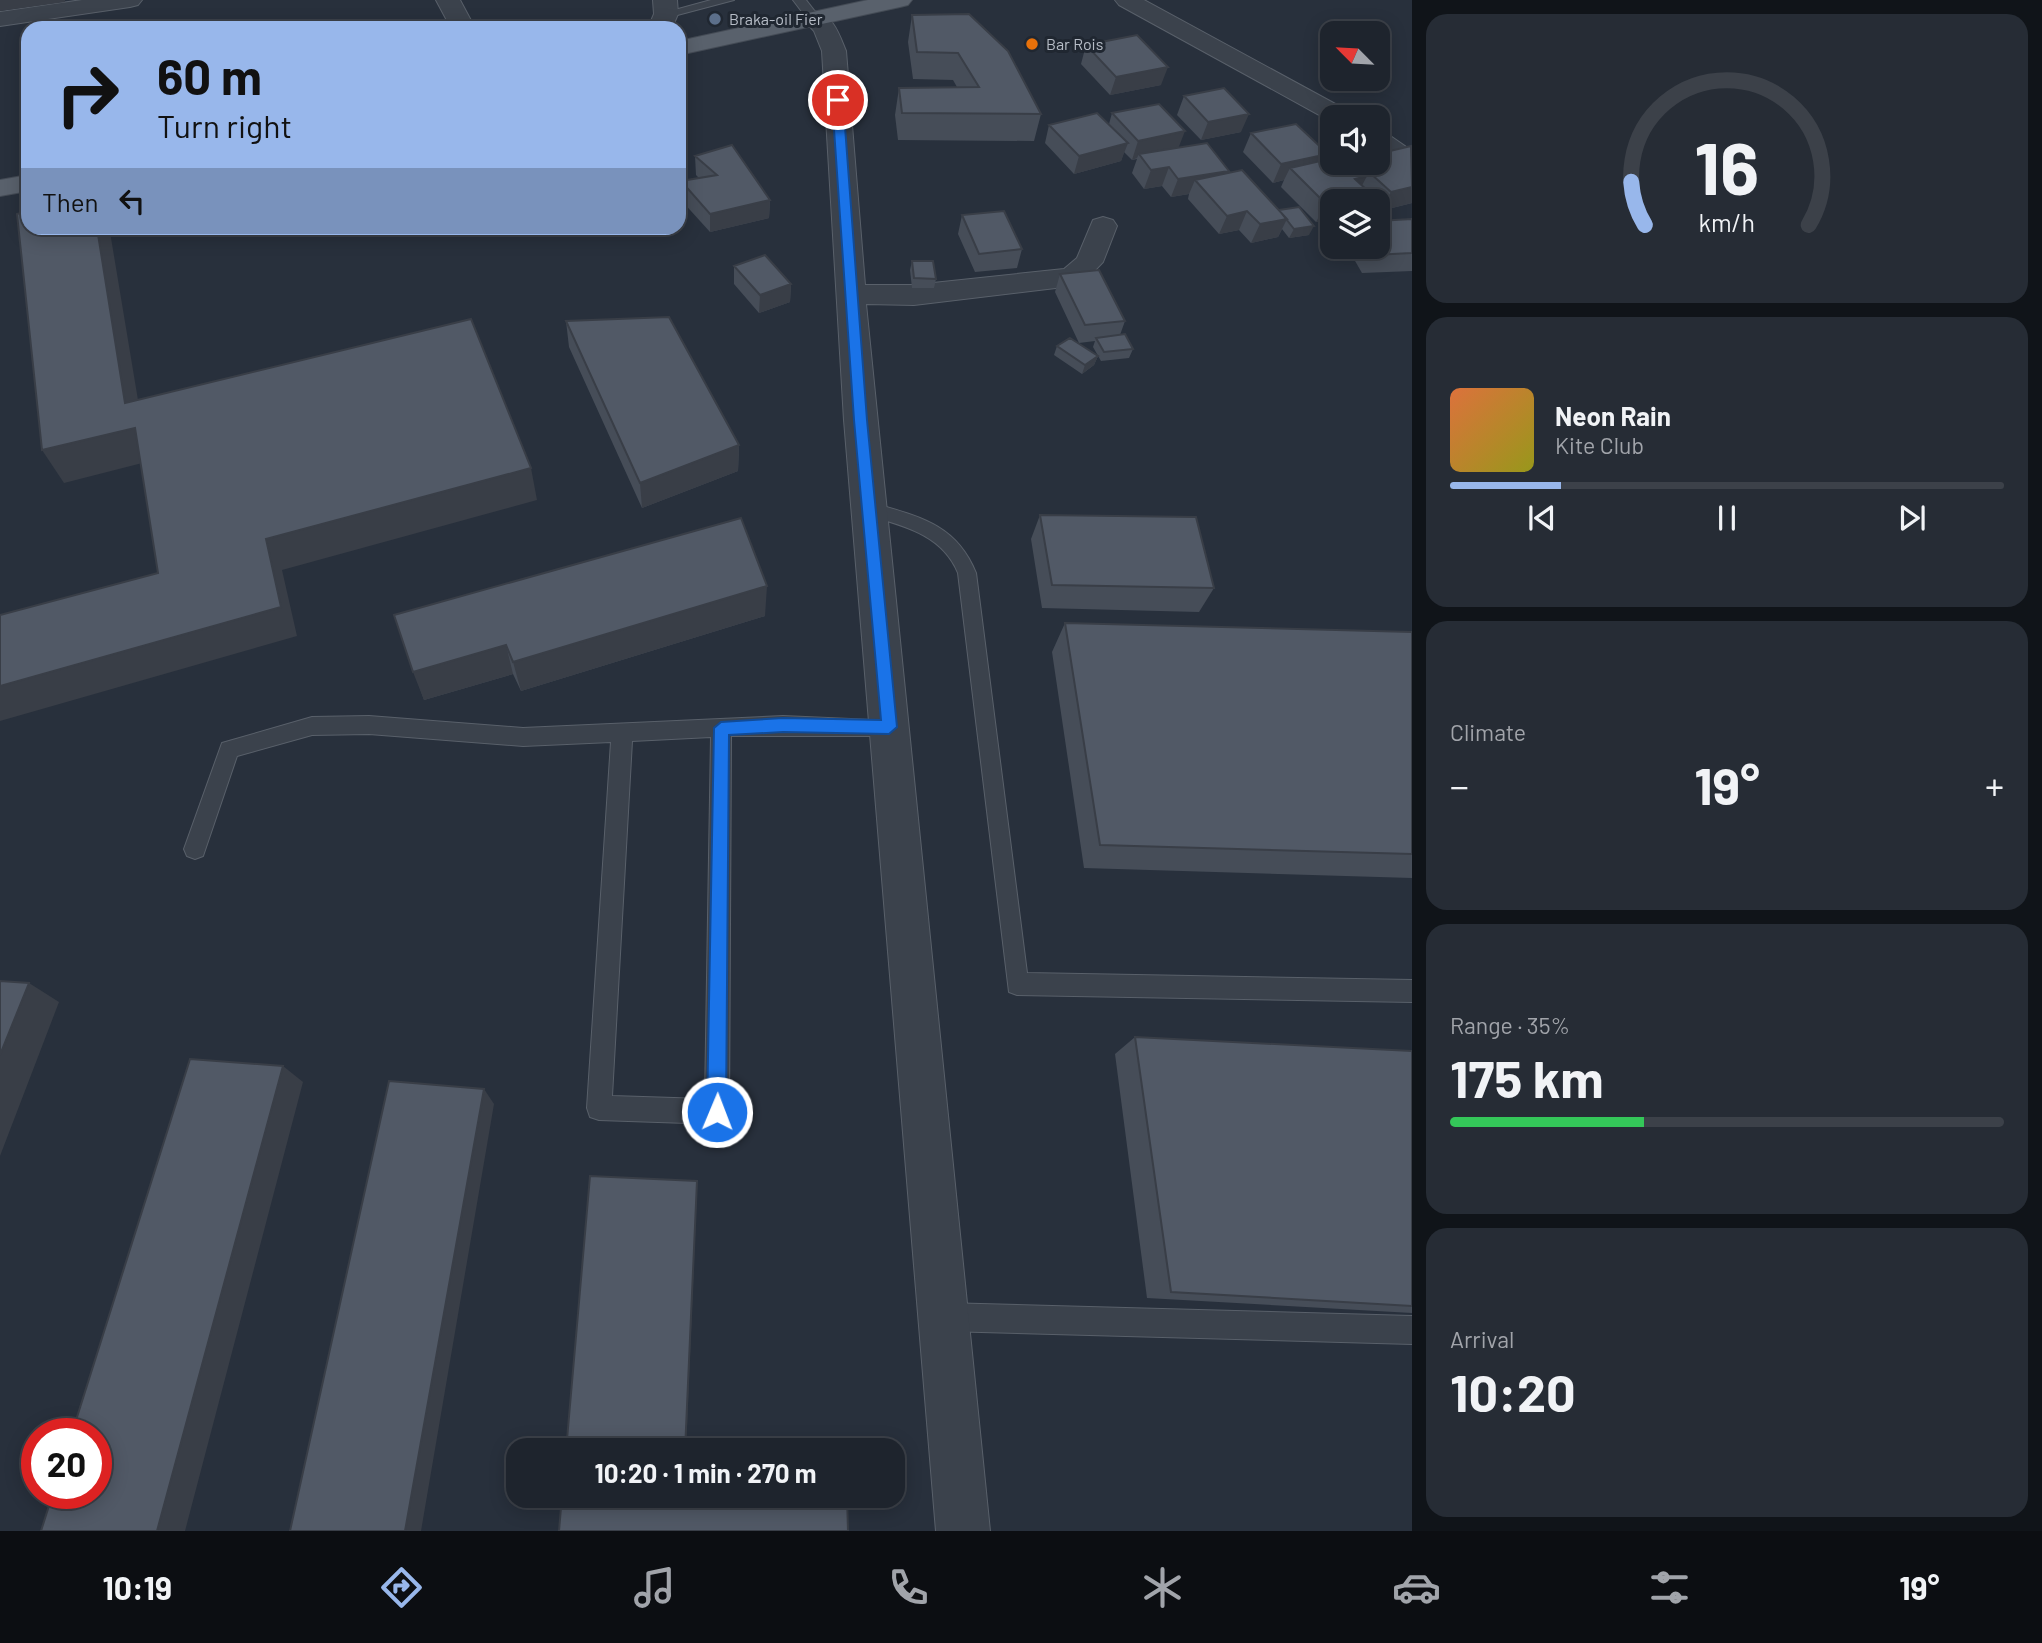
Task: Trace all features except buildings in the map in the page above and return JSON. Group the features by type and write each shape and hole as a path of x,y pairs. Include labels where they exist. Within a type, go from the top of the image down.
{"main road":[{"path":"686,46 807,9 900,0"},
{"path":"0,188 21,184"}],"street":[{"path":"0,19 82,4 130,0"},
{"path":"448,0 459,21"},
{"path":"1127,0 1320,106"},
{"path":"807,9 825,29 834,51 869,509 963,1531"},
{"path":"1390,147 1412,163"},
{"path":"852,294 914,295 1071,278 1083,272 1091,259 1103,226"}],"lane":[{"path":"664,14 728,0"},
{"path":"869,509 925,527 946,539 962,555 967,573 1017,984 1412,991"},
{"path":"195,849 229,749 312,726 369,725 523,737 783,725 889,727"},
{"path":"622,733 599,1108 717,1112 721,728"},
{"path":"944,1317 1412,1330"}],"place":[{"name":"Braka-oil Fier","path":"715,19"},
{"name":"Bar Rois","path":"1032,44"}],"route":[{"path":"717,1112 721,728 783,725 889,727 860,420 838,100"}]}
